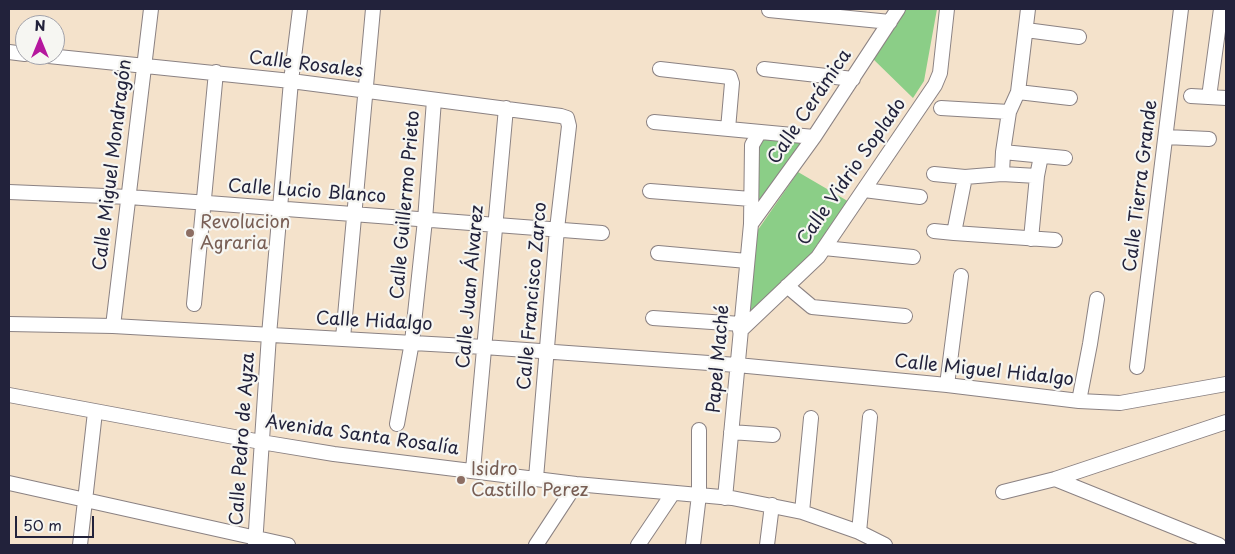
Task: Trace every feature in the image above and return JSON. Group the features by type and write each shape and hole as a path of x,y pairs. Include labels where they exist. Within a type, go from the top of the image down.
{"street":[{"name":"Calle Miguel Mondragón","path":"114,326 151,9"},
{"name":"Calle Pedro de Ayza","path":"255,542 279,209 300,9"},
{"path":"343,338 364,91 373,9"},
{"name":"Calle Cerámica","path":"751,224 814,137 898,9"},
{"name":"Calle Vidrio Soplado","path":"741,328 818,257 938,80 947,9"},
{"path":"1002,174 1003,152 1010,112 1018,92 1028,9"},
{"name":"Calle Tierra Grande","path":"1137,367 1181,9"},
{"path":"1209,97 1220,9"},
{"path":"769,10 890,22"},
{"path":"1026,30 1079,37"},
{"name":"Calle Rosales","path":"65,57 291,81 506,108 567,118"},
{"path":"660,69 730,77 732,83 728,129"},
{"path":"764,69 853,78"},
{"path":"194,304 216,72"},
{"path":"1018,92 1070,98"},
{"path":"1191,96 1226,98"},
{"name":"Calle Guillermo Prieto","path":"397,424 412,342 426,220 434,100"},
{"name":"Calle Juan Álvarez","path":"473,470 506,108"},
{"path":"941,108 1010,112"},
{"name":"Calle Francisco Zarco","path":"536,478 557,230 569,126 567,118"},
{"path":"654,122 814,137"},
{"name":"Papel Maché","path":"725,498 751,224 752,146 759,133"},
{"path":"1166,137 1209,139"},
{"path":"1003,152 1064,158"},
{"path":"1031,239 1037,176 1042,156"},
{"path":"934,174 965,177 1002,174 1037,176"},
{"path":"954,233 965,177"},
{"path":"864,190 920,197"},
{"path":"650,191 751,199"},
{"name":"Calle Lucio Blanco","path":"9,192 204,203 602,233"},
{"path":"934,230 1055,240"},
{"path":"824,248 913,257"},
{"path":"658,253 747,261"},
{"path":"947,385 961,276"},
{"path":"788,286 812,307 905,316"},
{"path":"1079,401 1097,299"},
{"path":"653,318 741,328"},
{"name":"Calle Hidalgo","path":"9,324 114,326 343,338 737,365"},
{"name":"Calle Miguel Hidalgo","path":"737,365 947,385 1079,401 1120,403 1226,384"},
{"name":"Avenida Santa Rosalía","path":"9,395 94,412 334,454 576,484 699,495 772,505 802,512 859,532 885,545"},
{"path":"80,545 94,412"},
{"path":"859,532 870,417"},
{"path":"802,512 811,418"},
{"path":"1003,492 1055,479 1226,422"},
{"path":"693,545 699,495 699,430"},
{"path":"731,432 773,435"},
{"path":"1055,479 1219,545"},
{"path":"9,483 85,499 255,542 288,545"},
{"path":"536,545 576,484"},
{"path":"638,545 673,493"},
{"path":"767,545 772,505"}],"green space":[{"path":"901,9 937,9 924,81 913,98 871,57"},
{"path":"760,134 805,140 753,215 752,191"},
{"path":"798,172 851,203 817,251 747,315 753,237"}],"place":[{"name":"Revolucion Agraria","path":"190,233"},
{"name":"Isidro Castillo Perez","path":"461,480"}]}
